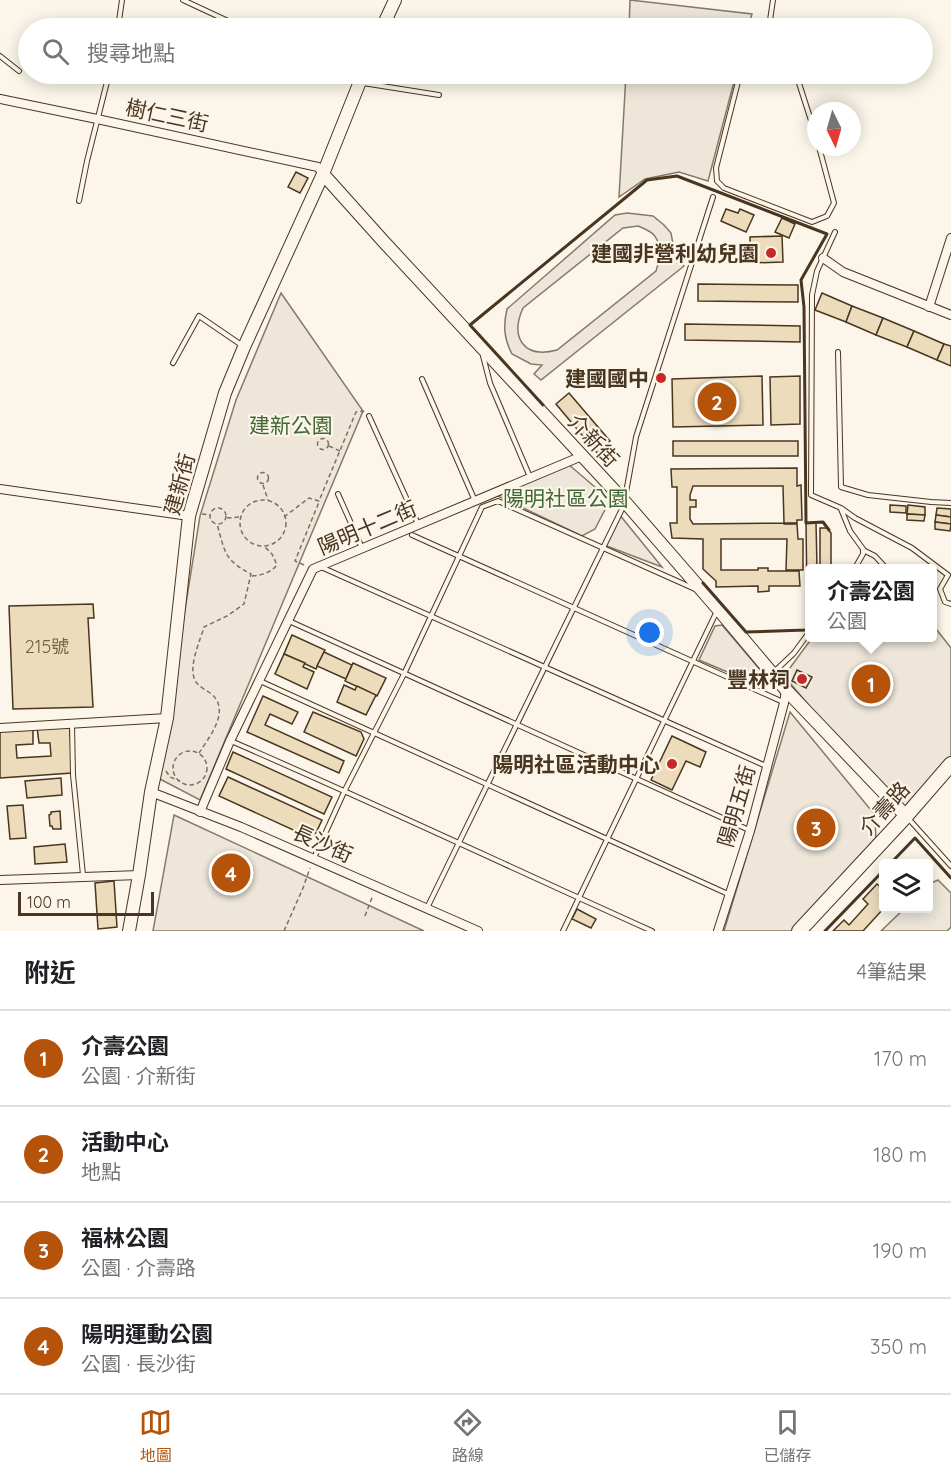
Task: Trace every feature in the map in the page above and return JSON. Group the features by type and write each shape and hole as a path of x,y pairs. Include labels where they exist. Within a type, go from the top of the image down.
{"main road":[{"name":"介壽路","path":"799,931 951,764"}],"street":[{"path":"387,18 395,0"},
{"name":"建新街","path":"129,931 151,792 167,718 189,516 225,393 323,174 359,84"},
{"name":"樹仁三街","path":"0,99 318,167 323,174"},
{"name":"介新街","path":"323,174 625,502 771,672 785,696 906,816"},
{"path":"929,307 951,238"},
{"path":"823,258 843,272 951,315"},
{"name":"陽明十二街","path":"200,812 259,680 316,568 582,456"},
{"path":"0,489 189,516"},
{"name":"陽明五街","path":"718,931 750,831 785,696"},
{"path":"0,728 167,718"},
{"name":"長沙街","path":"151,792 241,827 478,931"},
{"path":"0,880 139,875"}],"lane":[{"path":"119,18 122,0"},
{"path":"183,0 222,18"},
{"path":"771,18 772,0"},
{"path":"0,56 18,70"},
{"path":"79,201 106,84"},
{"path":"389,84 439,95"},
{"path":"737,84 716,168 717,182 723,188 812,222 827,216 834,203 821,156"},
{"path":"799,84 807,108"},
{"path":"427,909 625,502 636,437 713,197"},
{"path":"835,232 817,271 812,295 811,495 841,508 855,518 912,548 933,564"},
{"path":"173,363 199,316 244,347"},
{"path":"481,347 490,383 531,478"},
{"path":"838,352 841,487 868,495 951,502"},
{"path":"422,379 475,501"},
{"path":"369,416 418,525"},
{"path":"338,494 362,549"},
{"path":"313,858 404,674 482,507 498,501 704,593"},
{"path":"841,508 850,531 863,549 875,556 882,564"},
{"path":"412,535 693,662 785,696"},
{"path":"857,564 863,549"},
{"path":"937,567 948,575 939,589 945,602 951,603"},
{"path":"316,568 766,767"},
{"path":"562,931 718,609"},
{"path":"288,621 750,831"},
{"path":"771,672 794,653 805,638"},
{"path":"259,680 729,894"},
{"path":"72,724 73,775 83,877"},
{"path":"230,741 345,790 652,931"},
{"path":"906,816 951,866"}],"path":[{"path":"316,568 295,561 356,412"},
{"path":"328,446 340,451"},
{"path":"263,484 268,482 269,474 263,473 258,476 258,481 263,484 269,502"},
{"path":"324,488 338,494"},
{"path":"284,517 309,498 319,501"},
{"path":"255,502 269,502 276,505 284,517 285,524 281,536 271,545 250,543 241,531 241,517 244,511 255,502"},
{"path":"226,518 226,513 222,508 217,508 211,513 210,518 215,523 223,522 226,518 241,517"},
{"path":"199,753 215,730 219,709 216,699 195,682 192,669 204,627 227,616 244,604 251,574 236,566 226,554 217,524"},
{"path":"251,576 263,575 272,571 277,565 273,554 264,546"},
{"path":"193,751 199,753 206,761 205,777 196,784 185,784 174,772 175,761 183,753 193,751"},
{"path":"284,931 313,858"},
{"path":"365,916 376,887"}],"green space":[{"path":"630,0 752,14 751,18 629,18"},
{"path":"625,84 733,84 708,181 679,172 645,179 619,197"},
{"path":"627,213 653,216 671,233 675,255 684,266 541,380 534,374 542,365 531,364 512,354 509,348 505,332 507,309 615,215","holes":["638,226 654,235 658,241 662,251 656,271 557,350 536,351 522,343 518,328 523,308 623,228"]},
{"name":"建新公園","path":"281,293 363,411 200,800 158,778 200,516 236,400"},
{"name":"陽明社區公園","path":"568,464 610,500 595,529 582,536 498,496"},
{"path":"619,514 662,567 604,545"},
{"path":"722,625 768,679 763,687 699,660 715,626"},
{"path":"937,630 951,648 951,759 902,815 784,676 809,642 937,642"},
{"path":"790,712 875,815 876,841 794,931 724,931"},
{"path":"174,815 424,931 153,931"},
{"path":"938,880 951,893 951,927 947,931 881,931 900,913 933,913 933,882"}],"building":[{"path":"296,172 308,178 300,193 288,187"},
{"path":"726,209 738,213 740,209 754,215 746,232 721,221"},
{"path":"782,218 795,224 789,238 775,232"},
{"path":"782,236 783,262 750,263 750,237"},
{"path":"698,284 798,285 798,302 698,301"},
{"path":"822,293 852,306 846,322 815,310"},
{"path":"852,306 883,318 876,335 846,322"},
{"path":"883,318 914,331 907,347 876,335"},
{"path":"685,324 800,326 800,342 685,340"},
{"path":"914,331 944,344 937,360 907,347"},
{"path":"944,344 951,346 951,366 937,360"},
{"path":"762,376 763,425 673,427 672,379"},
{"path":"800,376 800,424 771,425 770,377"},
{"path":"569,393 610,441 597,453 556,404"},
{"path":"673,441 798,441 798,456 673,456"},
{"path":"797,468 797,486 801,485 802,520 797,520 797,523 784,523 783,486 693,486 690,500 696,500 696,507 690,507 690,519 693,524 797,524 798,539 803,539 803,570 786,570 787,539 721,539 721,570 768,568 768,571 799,571 800,586 769,586 769,591 758,592 758,586 716,587 716,581 703,569 703,539 672,538 670,523 677,523 677,487 672,487 671,469"},
{"path":"890,505 906,506 906,513 890,512"},
{"path":"908,505 925,507 925,515 907,514"},
{"path":"937,508 951,509 951,517 936,515"},
{"path":"907,514 925,515 924,521 907,520"},
{"path":"936,515 951,517 951,524 935,522"},
{"path":"816,522 817,564 807,564 806,523"},
{"path":"935,522 951,524 950,531 935,529"},
{"path":"820,528 827,528 831,533 831,564 820,564"},
{"path":"93,604 94,618 88,618 93,707 13,709 9,606"},
{"path":"292,635 325,650 316,669 284,654"},
{"path":"324,652 352,665 346,679 317,666"},
{"path":"284,654 305,663 303,667 314,672 307,689 275,674"},
{"path":"353,663 386,678 377,696 345,681"},
{"name":"豐林祠","path":"797,670 812,677 806,688 792,681"},
{"path":"344,685 355,690 357,686 376,695 366,715 337,702"},
{"path":"263,696 298,712 292,724 270,714 265,725 344,761 339,773 247,732"},
{"path":"313,712 361,732 364,739 356,756 304,732"},
{"path":"37,727 67,727 70,729 72,773 0,778 0,730 33,728 33,744 16,745 17,758 51,756 50,743 39,743"},
{"name":"陽明社區活動中心","path":"672,736 706,752 700,767 686,761 672,790 651,780"},
{"path":"233,752 332,797 324,814 226,769"},
{"path":"228,777 322,820 313,839 219,796"},
{"path":"61,778 62,795 27,798 25,781"},
{"path":"23,805 26,838 10,839 7,806"},
{"path":"60,811 61,829 53,829 50,826 49,815 51,812"},
{"path":"65,844 67,862 35,864 34,847"},
{"path":"114,881 117,927 98,929 95,883"},
{"path":"877,884 879,886 879,913 863,931 833,931 844,920 849,925 868,904 863,899"},
{"path":"577,909 596,919 591,928 572,919"}],"wall":[{"path":"543,405 470,325 647,180 677,176 827,234 801,280 804,307 806,523 823,522 829,530"},
{"path":"703,583 746,632 805,630"},
{"path":"895,859 915,838 951,878"},
{"path":"825,931 879,875"}],"place":[{"name":"建國非營利幼兒園","path":"771,253"},
{"name":"建國國中","path":"661,378"},
{"name":"活動中心","path":"717,402"},
{"name":"豐林祠","path":"802,679"},
{"name":"介壽公園","path":"871,684"},
{"name":"陽明社區活動中心","path":"672,764"},
{"name":"福林公園","path":"816,828"},
{"name":"陽明運動公園","path":"231,873"}]}
